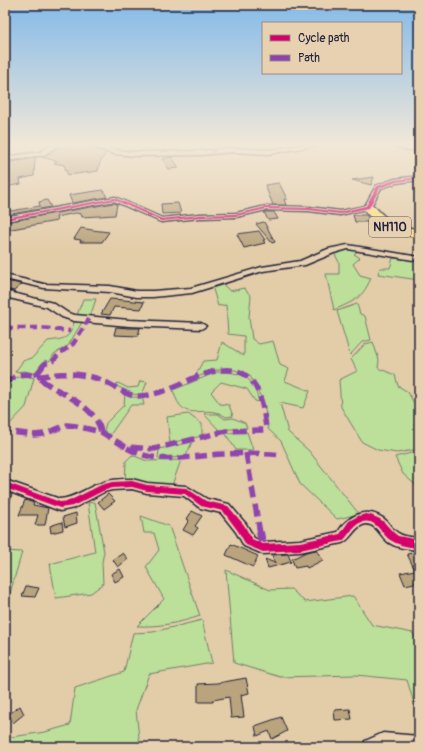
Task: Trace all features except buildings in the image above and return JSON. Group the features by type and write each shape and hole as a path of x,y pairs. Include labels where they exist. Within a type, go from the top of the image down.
{"highway":[{"name":"NH110","path":"368,207 381,222 392,229 402,232 419,232"}],"street":[{"path":"5,219 115,199 161,220 236,214 266,208 309,209 340,213 368,207 378,187 395,181 410,179"},
{"path":"5,277 44,286 110,289 137,294 153,294 192,290 262,269 302,263 331,251 348,247 419,259"},
{"path":"5,294 46,304 65,315 74,318 129,323 201,326"},
{"path":"5,485 60,505 70,504 101,488 112,485 132,484 154,489 186,491 204,504 225,508 241,528 249,542 263,548 300,546 342,537 347,528 356,520 366,518 378,521 395,539 419,544"},
{"path":"371,747 383,741 419,744"}],"green space":[{"path":"349,249 359,250 354,254 360,258 353,264 360,275 371,278 361,295 334,310 326,274 339,274 339,262 334,253"},
{"path":"393,258 419,261 419,280 378,274 380,268 390,268"},
{"path":"221,283 230,291 244,288 251,296 249,317 252,339 259,344 273,341 280,365 289,369 285,381 310,391 303,408 280,403 288,432 309,451 359,514 337,519 300,484 281,441 268,429 264,403 250,376 235,370 217,370 194,378 203,361 217,360 222,342 244,356 244,336 228,334 226,305 218,306 212,286"},
{"path":"83,299 96,299 90,317 77,315"},
{"path":"357,304 360,314 365,316 371,340 362,342 350,355 337,311"},
{"path":"74,322 82,322 68,346 54,354 51,360 42,363 35,374 25,371 15,372 23,361 32,358 48,341 66,337"},
{"path":"373,342 379,360 378,368 395,375 398,386 408,392 419,413 414,425 419,433 419,449 397,453 378,450 362,442 341,407 339,380 357,371 351,359 365,344"},
{"path":"217,372 234,373 246,377 254,386 259,402 255,401 247,389 221,382 211,392 220,404 229,405 233,416 226,417 209,411 188,411 183,408 177,401 173,390"},
{"path":"24,375 34,378 26,407 5,429 5,386 15,378"},
{"path":"140,381 147,382 142,395 131,394 115,385 118,383 128,388 138,387"},
{"path":"125,394 129,397 142,397 144,405 131,405 110,435 104,431 106,423 124,405"},
{"path":"188,414 202,424 202,436 170,443 167,417"},
{"path":"204,414 218,414 225,419 233,418 245,423 247,428 219,430"},
{"path":"247,432 253,450 236,450 225,433"},
{"path":"192,442 186,456 165,459 158,458 159,449"},
{"path":"419,451 419,488 403,474 395,457"},
{"path":"132,455 147,461 181,460 171,488 125,483 126,461"},
{"path":"95,502 104,552 102,562 103,584 91,593 56,598 50,564 95,552 88,503"},
{"path":"141,516 169,526 200,616 169,624 137,626 164,599 146,567 159,550 154,533 144,533"},
{"path":"5,551 22,552 8,600 5,601"},
{"path":"226,570 270,590 291,589 305,602 353,596 372,625 413,633 419,645 419,720 407,680 356,675 280,677 234,663"},
{"path":"202,620 212,663 149,674 136,710 140,747 5,747 5,738 45,732 70,725 75,688 124,672 133,633 153,632"}],"marked path":[{"path":"89,319 81,334 73,344 59,354 53,361 45,363 36,375 44,383 59,390 91,413 99,422 101,432"},
{"path":"5,328 40,328 70,331"},
{"path":"5,384 16,376 23,374 41,376 73,374 101,380 125,393 140,396 151,395 164,391 215,372 227,370 237,371 251,380 259,394 266,427 264,430 226,431 154,449 126,447 101,432 76,426 67,425 44,434 34,435 5,431"},
{"path":"127,448 150,458 162,459 230,454 282,455"},
{"path":"246,453 263,548"}],"cycle path":[{"path":"5,219 115,199 161,220 200,216 236,215 266,208 309,209 340,213 368,207 378,187 395,181 410,179"},
{"path":"5,485 60,505 70,504 101,488 112,485 132,484 147,488 186,491 204,504 225,508 241,528 249,542 263,548 300,546 342,537 352,524 366,518 377,521 395,539 403,542 419,544"}]}
